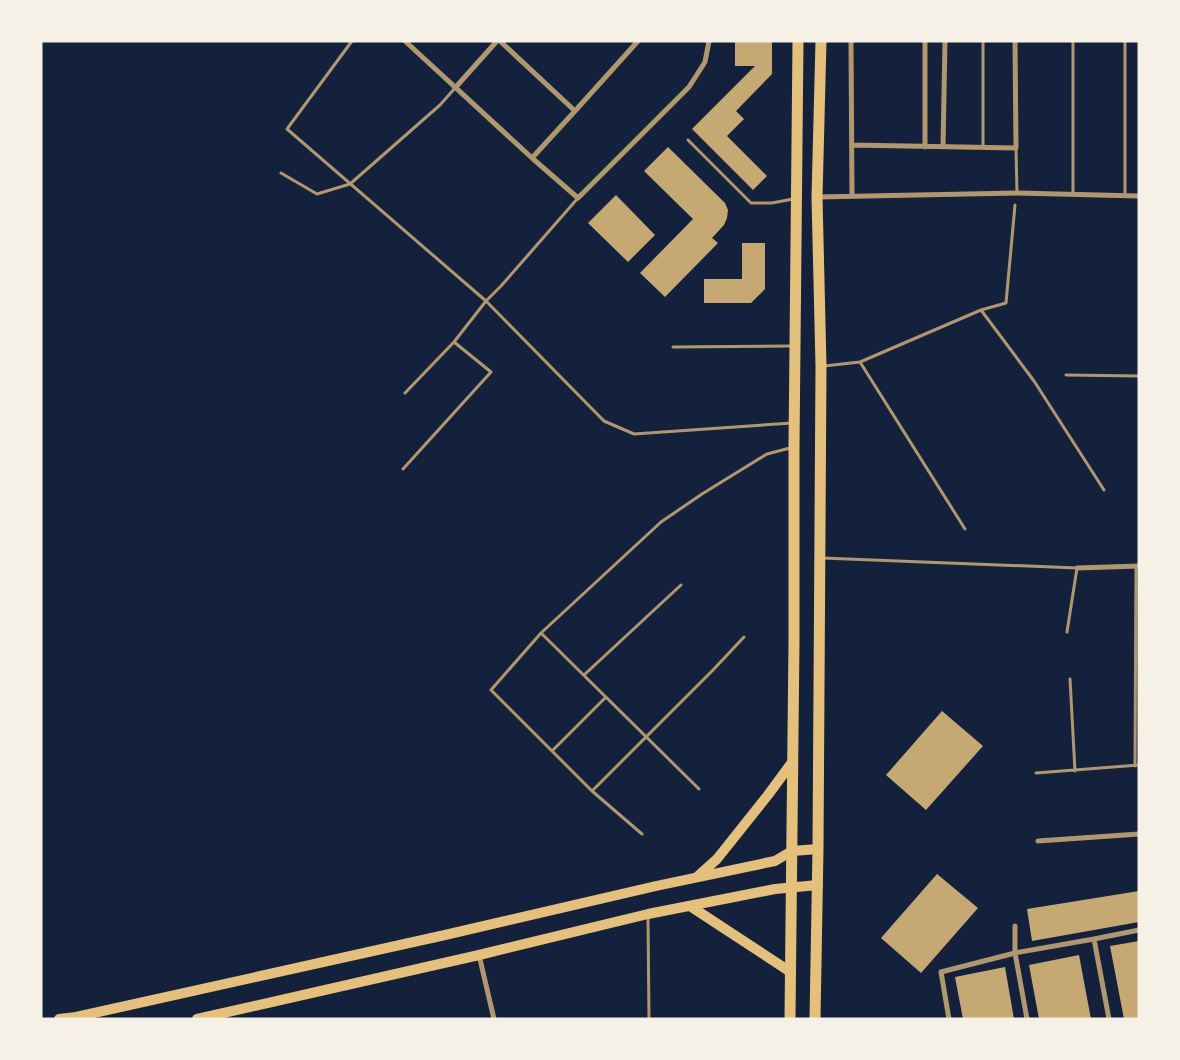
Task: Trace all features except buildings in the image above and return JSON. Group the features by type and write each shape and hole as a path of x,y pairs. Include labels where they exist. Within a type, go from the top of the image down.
{"main road":[{"path":"790,1019 798,41"},
{"path":"815,1019 818,885 820,366 818,197 821,41"},
{"path":"696,878 717,858 793,761"},
{"path":"62,1018 76,1017 775,861 792,852 818,850"},
{"path":"197,1019 229,1015 648,914 790,887 818,885"},
{"path":"690,906 790,971"}],"street":[{"path":"406,41 578,198 689,87 705,62 709,41"},
{"path":"456,88 499,41 575,111"},
{"path":"532,158 638,41"},
{"path":"851,41 852,196"},
{"path":"925,147 926,41"},
{"path":"943,147 945,41"},
{"path":"852,145 1016,148 1015,41"},
{"path":"818,197 1017,193 1139,196"},
{"path":"1077,568 1137,566"},
{"path":"1038,841 1139,834"},
{"path":"1015,926 1015,953 1027,1019"},
{"path":"949,1019 941,972 1015,953 1094,940 1139,930"},
{"path":"1094,940 1109,1019"},
{"path":"479,955 494,1019"}],"lane":[{"path":"352,41 286,129 486,301 604,421 634,434 794,422"},
{"path":"983,41 983,148"},
{"path":"1072,194 1073,41"},
{"path":"1125,41 1125,195"},
{"path":"281,173 317,194 350,184 440,105 456,88"},
{"path":"688,140 751,203 772,203 797,198"},
{"path":"1016,148 1017,193"},
{"path":"405,393 454,342 486,301 578,198"},
{"path":"820,366 860,362 981,310 1006,303 1016,205"},
{"path":"981,310 1034,381 1104,490"},
{"path":"403,469 491,372 454,342"},
{"path":"673,347 795,346"},
{"path":"860,362 965,529"},
{"path":"1066,376 1139,376"},
{"path":"642,834 592,791 491,690 541,633 661,522 767,454 794,447"},
{"path":"819,558 1077,568 1067,632"},
{"path":"1036,773 1137,766 1137,566"},
{"path":"584,675 681,585"},
{"path":"541,633 699,789"},
{"path":"592,791 744,637"},
{"path":"1070,679 1075,771"},
{"path":"552,751 606,697"},
{"path":"648,914 649,1019"}]}
